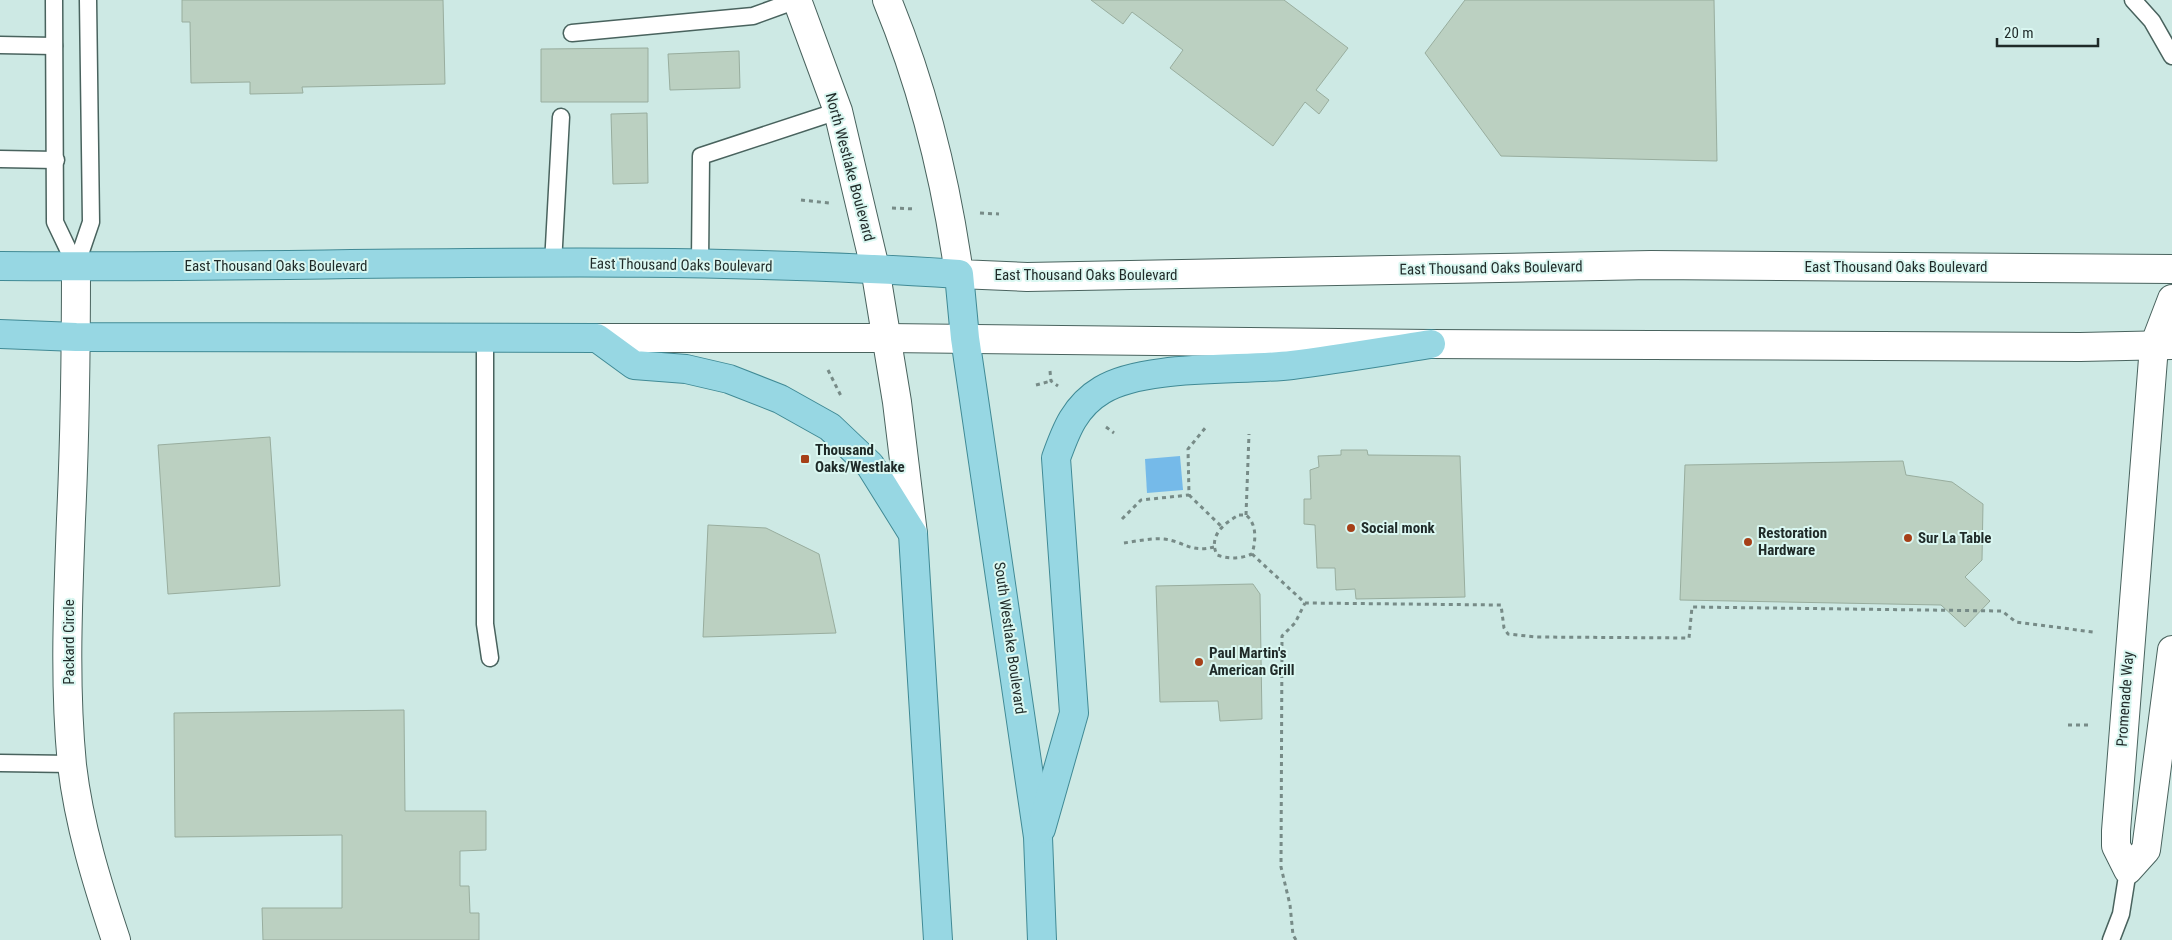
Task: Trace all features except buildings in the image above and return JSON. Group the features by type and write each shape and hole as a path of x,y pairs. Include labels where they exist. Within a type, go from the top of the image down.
{"main road":[{"name":"North Westlake Boulevard","path":"797,0 838,111 862,207 887,338"},
{"path":"887,0 920,93 950,211 959,274 965,338"},
{"name":"East Thousand Oaks Boulevard","path":"0,266 700,264 875,268 1026,277 1651,266 2172,269"},
{"name":"Packard Circle","path":"76,266 77,383 67,649 72,764 80,819 96,881 116,940"},
{"name":"Promenade Way","path":"2128,870 2116,846 2116,831 2163,346 2172,299"},
{"path":"0,334 76,337 965,338 1431,344 2163,346"},
{"path":"597,338 634,365 686,369 729,378 780,399 830,427 870,465 913,534"},
{"path":"887,338 913,534 938,940"},
{"name":"South Westlake Boulevard","path":"965,338 1038,837 1042,940"},
{"path":"1038,837 1074,713 1056,458 1071,418 1101,390 1126,379 1159,374 1291,365 1431,344"},
{"path":"2128,870 2146,850 2172,650"}],"lane":[{"path":"54,0 55,222 76,266"},
{"path":"76,266 91,222 88,0"},
{"path":"572,34 752,16 797,0"},
{"path":"2133,0 2152,21 2172,56"},
{"path":"0,45 54,46"},
{"path":"700,264 701,156 838,111"},
{"path":"553,264 560,117"},
{"path":"0,158 56,160"},
{"path":"485,338 485,624 490,658"},
{"path":"0,763 72,764"},
{"path":"2111,940 2121,914 2128,870"}],"path":[{"path":"801,200 862,207 999,214"},
{"path":"827,367 842,397"},
{"path":"1036,385 1051,380"},
{"path":"1206,427 1188,449 1189,495 1222,527"},
{"path":"1246,515 1249,434"},
{"path":"1122,519 1141,500 1189,495"},
{"path":"1246,515 1229,520 1222,527 1214,541 1214,547 1217,555 1224,558 1244,557 1252,554"},
{"path":"1246,515 1252,520 1255,528 1252,554"},
{"path":"1124,543 1162,539 1176,541 1192,550 1201,551 1214,547"},
{"path":"1252,554 1305,603 1502,605 1504,628 1508,634 1536,637 1690,638 1692,607 2002,611 2016,622 2092,632"},
{"path":"1296,940 1293,935 1290,905 1282,867 1282,636 1295,623 1305,603"},
{"path":"2068,725 2090,725"}],"water":[{"path":"1180,456 1183,490 1147,493 1145,459"}],"place":[{"name":"Thousand Oaks/Westlake","path":"805,459"},
{"name":"Social monk","path":"1351,528"},
{"name":"Sur La Table","path":"1908,538"},
{"name":"Restoration Hardware","path":"1748,542"},
{"name":"Paul Martin's American Grill","path":"1199,662"}]}
